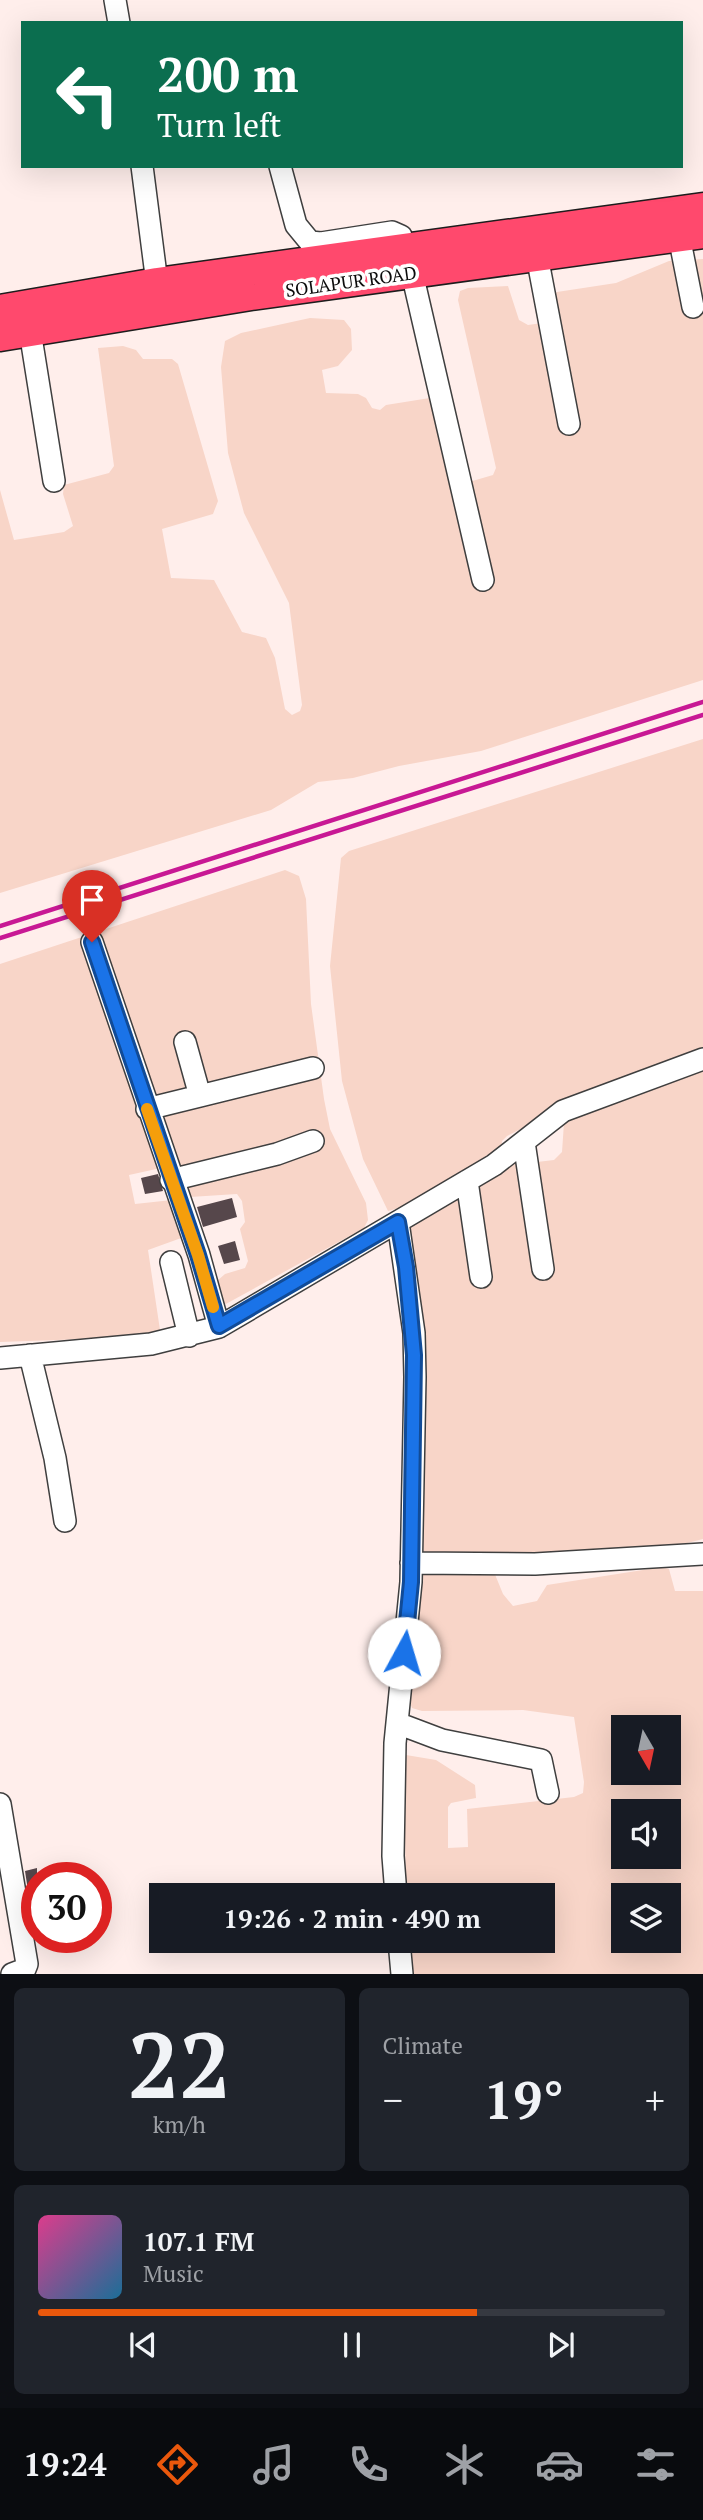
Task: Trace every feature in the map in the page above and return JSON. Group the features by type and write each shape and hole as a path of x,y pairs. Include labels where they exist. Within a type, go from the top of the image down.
{"highway":[{"name":"SOLAPUR ROAD","path":"0,310 253,282 408,261 703,208"},
{"name":"SOLAPUR ROAD","path":"408,261 537,256 691,235"},
{"name":"SOLAPUR ROAD","path":"0,336 30,331 162,292"}],"street":[{"path":"115,0 119,21"},
{"path":"142,168 162,292"},
{"path":"282,168 296,225 310,242 321,243 392,232 401,236 483,580"},
{"path":"691,235 693,307"},
{"path":"537,256 569,424"},
{"path":"30,331 54,481"},
{"path":"92,942 198,1255 219,1326"},
{"path":"185,1042 201,1096"},
{"path":"0,1358 151,1344 219,1326 467,1181 563,1111 703,1059"},
{"path":"147,1109 313,1068"},
{"path":"171,1180 277,1154 313,1141"},
{"path":"523,1142 544,1269"},
{"path":"467,1181 481,1277"},
{"path":"395,1883 393,1856 397,1723 411,1563 414,1333 398,1222"},
{"path":"171,1262 189,1336"},
{"path":"30,1355 55,1458 65,1521"},
{"path":"411,1563 535,1564 703,1554"},
{"path":"397,1723 442,1740 541,1760 548,1793"},
{"path":"0,1804 27,1964 25,1969 12,1974"},
{"path":"400,1953 402,1974"}],"shaded area":[{"path":"703,259 703,680 481,751 399,766 353,778 318,782 271,810 0,893 0,490 14,540 64,532 73,526 63,494 64,485 109,473 114,466 98,348 123,346 136,350 143,359 172,359 178,364 218,501 213,514 162,529 171,578 214,580 242,632 266,638 275,658 285,709 292,715 300,711 302,705 289,603 244,513 228,453 221,367 225,341 241,333 310,318 344,320 351,329 352,350 338,366 322,370 326,393 358,394 366,398 372,408 380,410 386,405 436,397 469,482 493,475 496,468 458,300 460,291 468,288 508,286 519,320 528,325 549,322 552,296 557,292 616,283 669,261"},
{"path":"703,739 703,1055 592,1092 507,1136 502,1141 501,1151 410,1205 388,1211 363,1159 342,1081 330,966 341,858 349,851"},
{"path":"285,870 299,876 306,899 311,1004 324,1099 330,1129 366,1203 368,1220 364,1228 224,1305 217,1281 225,1274 245,1268 248,1261 240,1229 245,1222 242,1201 237,1194 190,1197 184,1190 179,1164 129,1175 135,1204 172,1200 184,1237 148,1250 160,1330 142,1337 0,1342 0,964"},
{"path":"703,1066 703,1539 679,1545 605,1554 421,1555 408,1249 410,1227 416,1219 524,1151 537,1162 554,1160 562,1152 564,1123 585,1109"},
{"path":"662,1567 669,1569 675,1591 703,1591 703,1974 412,1974 410,1953 555,1953 555,1883 406,1883 406,1755 436,1760 475,1785 476,1798 451,1803 448,1807 448,1848 468,1847 467,1809 574,1797 583,1793 584,1782 574,1717 523,1710 422,1711 412,1708 409,1700 419,1576 425,1571 494,1572 503,1594 513,1606 537,1601 547,1585"}],"building":[{"path":"158,1174 163,1191 145,1194 141,1178"},
{"path":"232,1198 237,1217 203,1227 197,1207"},
{"path":"235,1241 240,1260 224,1264 218,1246"}],"railway":[{"path":"0,926 703,702"},
{"path":"0,938 703,715"}],"slow traffic":[{"path":"147,1109 198,1255 213,1307"}],"route":[{"path":"92,942 107,995 198,1255 219,1326 398,1222 414,1333 415,1377 411,1582 404,1653"}]}
